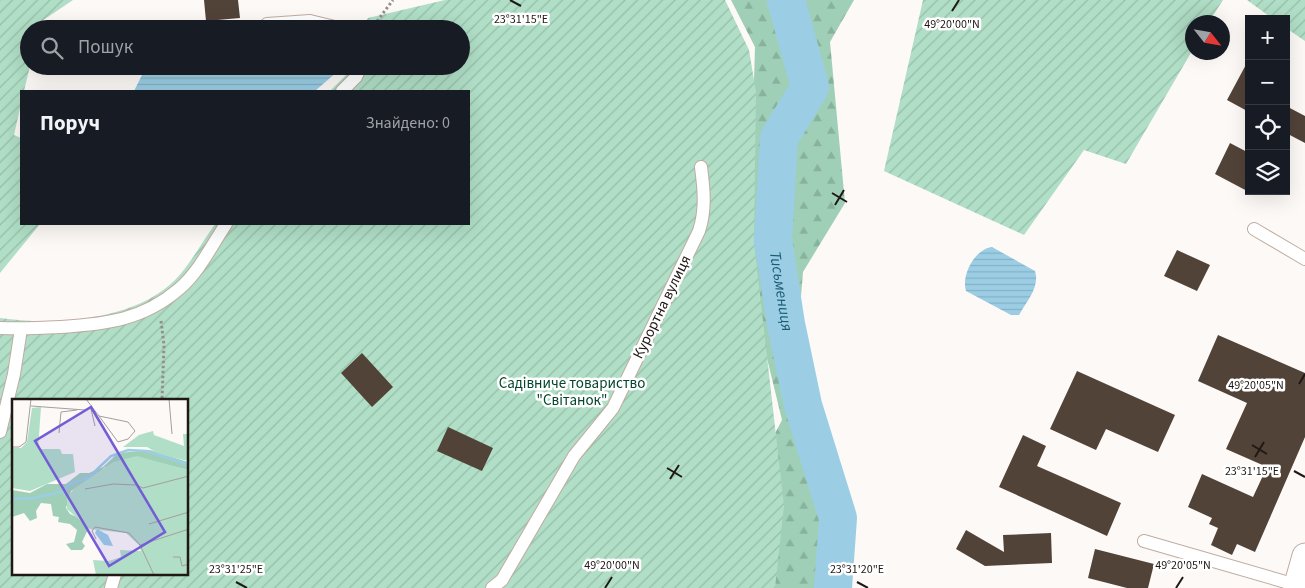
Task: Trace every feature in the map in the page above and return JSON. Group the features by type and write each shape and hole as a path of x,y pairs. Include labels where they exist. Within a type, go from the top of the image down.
{"street":[{"path":"1296,587 1305,556"}],"lane":[{"path":"343,90 357,75"},
{"name":"Курортна вулиця","path":"492,588 502,580 574,456 613,408 699,231 704,214 705,194 701,167"},
{"path":"0,328 21,329 107,324 135,316 157,306 180,288 199,265 225,225"},
{"path":"1254,229 1305,259"},
{"path":"0,432 14,374 21,329"},
{"path":"1144,541 1296,587"}],"path":[{"path":"377,20 393,0"},
{"path":"157,306 164,345 162,399"}],"green space":[{"path":"0,0 73,0 43,20 20,20 20,75 28,75 24,90 20,90 20,108 14,135 20,138 20,225 39,225 0,273"},
{"name":"Садівниче товариство \"Світанок\"","path":"445,0 725,0 749,50 756,92 754,242 784,506 775,588 0,588 0,318 44,321 68,320 116,312 138,304 158,294 175,280 214,225 470,225 470,90 331,90 346,75 470,75 470,20 367,20 368,18"},
{"path":"731,0 854,0 830,42 845,203 803,272 792,405 826,520 825,588 695,588 782,420 748,280 755,47"},
{"path":"923,0 1223,0 1213,15 1185,15 1185,60 1187,60 1126,164 1084,150 1024,235 884,171"},
{"path":"1247,0 1305,0 1305,41 1290,31 1290,15 1268,15"}],"water":[{"path":"142,75 333,75 316,90 134,90"},
{"path":"992,247 1035,271 1036,283 1019,315 1011,315 966,291 966,278 971,264 980,252"}],"building":[{"path":"204,0 238,0 240,18 206,20"},
{"path":"1245,66 1245,110 1227,100"},
{"path":"1290,108 1305,116 1305,143 1290,135"},
{"path":"1230,143 1245,151 1245,190 1215,174"},
{"path":"1177,250 1210,265 1197,291 1164,276"},
{"path":"1218,335 1305,373 1305,437 1255,552 1237,544 1232,555 1211,545 1218,528 1209,524 1212,518 1188,507 1202,474 1253,497 1267,467 1226,449 1247,403 1198,381"},
{"path":"362,353 393,387 372,407 341,373"},
{"path":"1077,371 1175,415 1158,452 1106,429 1096,450 1050,429"},
{"path":"448,427 493,448 482,471 437,451"},
{"path":"1023,435 1046,446 1037,466 1121,503 1107,536 999,487"},
{"path":"966,530 1004,552 1003,535 1051,533 1052,563 985,566 956,549"},
{"path":"1095,549 1154,564 1148,588 1127,588 1088,578"}],"waterway":[{"name":"Тисьмениця","path":"786,0 810,87 779,138 773,240 786,324 803,405 838,518 833,588"}]}
